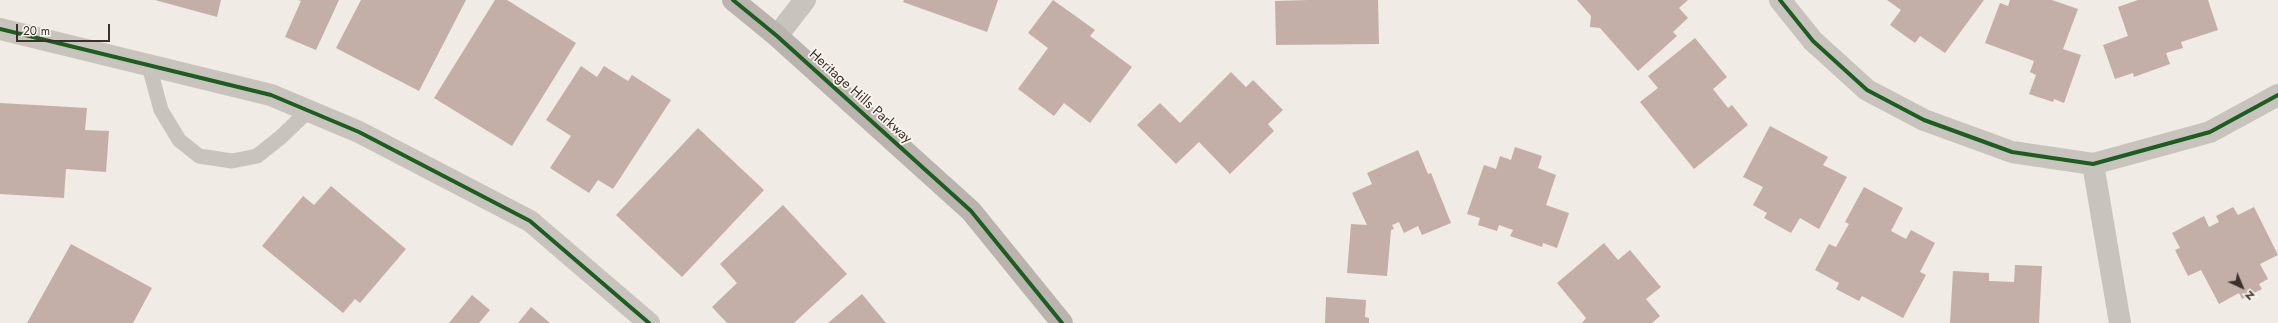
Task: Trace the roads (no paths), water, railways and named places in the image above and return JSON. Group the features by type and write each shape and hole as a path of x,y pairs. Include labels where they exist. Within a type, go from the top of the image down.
{"street":[{"name":"Heritage Hills Parkway","path":"733,0 777,36 971,211 1062,323"},
{"path":"777,36 805,0"},
{"path":"1780,0 1813,41 1867,90 1924,120 2012,152 2093,164 2210,132 2278,95"},
{"path":"0,29 271,95 359,132 530,221 649,323"},
{"path":"2093,164 2120,323"}],"lane":[{"path":"149,66 161,110 179,140 199,156 232,161 257,156 281,137 308,111"}]}
